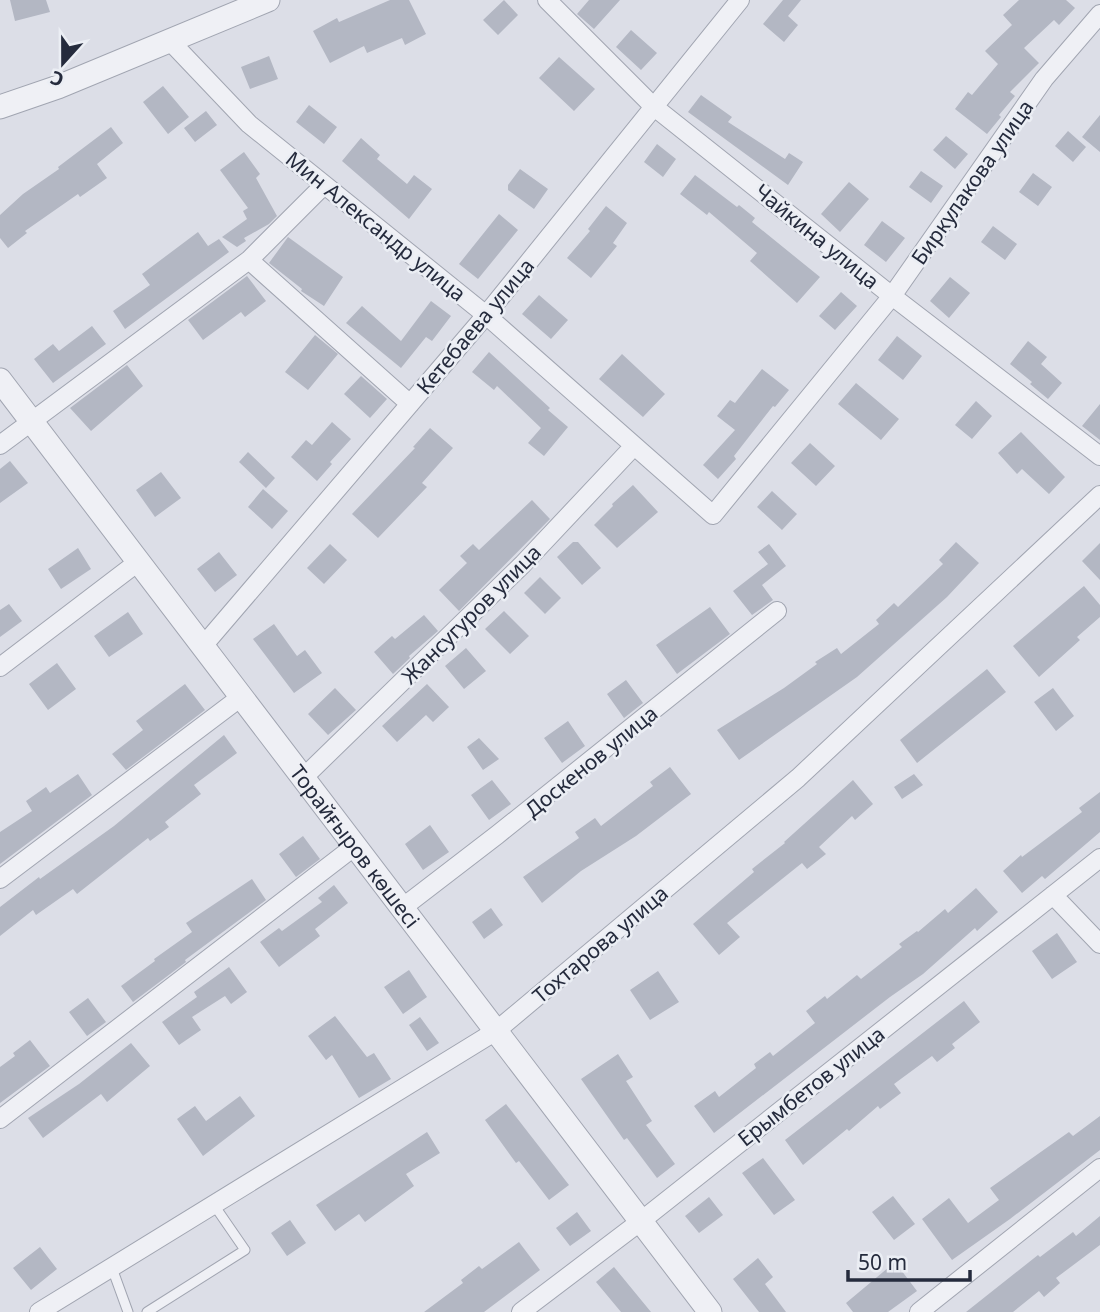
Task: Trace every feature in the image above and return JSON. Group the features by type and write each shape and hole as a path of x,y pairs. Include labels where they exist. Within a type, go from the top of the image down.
{"street":[{"path":"0,107 171,42 268,0"},
{"name":"Чайкина улица","path":"547,0 653,106 892,296 1100,456"},
{"name":"Кетебаева улица","path":"203,646 486,315 740,0"},
{"name":"Биркулакова улица","path":"713,515 892,296 1044,79 1100,14"},
{"name":"Мин Александр улица","path":"171,42 249,124 486,315 713,515"},
{"path":"0,445 249,260 324,185"},
{"path":"249,260 410,404"},
{"name":"Торайғыров көшесі","path":"0,380 710,1312"},
{"name":"Жансугуров улица","path":"303,778 523,564 634,446"},
{"name":"Тохтарова улица","path":"39,1312 496,1031 798,778 1100,495"},
{"path":"0,667 138,562"},
{"name":"Доскенов улица","path":"402,908 777,611"},
{"path":"0,880 241,697"},
{"path":"0,1119 355,846"},
{"name":"Ерымбетов улица","path":"521,1312 641,1221 1100,858"},
{"path":"1053,895 1100,944"},
{"path":"919,1312 1100,1168"}],"lane":[{"path":"147,1312 245,1250 214,1205"},
{"path":"111,1268 128,1312"}],"building":[{"path":"10,0 46,0 50,12 15,21"},
{"path":"390,0 409,0 426,34 405,45 402,38 367,53 364,46 330,63 313,31 337,18 339,22"},
{"path":"504,0 518,15 498,35 483,20"},
{"path":"589,0 620,0 594,29 577,14"},
{"path":"783,0 801,0 788,16 798,25 784,42 763,24"},
{"path":"1019,0 1066,0 1075,8 1059,25 1054,20 1024,48 1039,63 1010,92 1015,96 987,134 955,109 968,92 972,95 998,64 985,51 1012,25 1003,15"},
{"path":"631,30 657,53 641,70 616,47"},
{"path":"269,56 278,79 250,89 241,67"},
{"path":"559,57 595,89 574,111 539,78"},
{"path":"163,86 189,117 168,134 143,102"},
{"path":"701,95 732,117 728,122 785,159 789,153 803,162 788,185 688,112"},
{"path":"309,105 337,127 324,144 296,122"},
{"path":"206,111 217,125 195,142 184,128"},
{"path":"1100,115 1100,152 1082,137"},
{"path":"111,127 123,143 97,164 107,178 80,197 78,194 25,231 27,233 8,248 0,238 0,215 23,194"},
{"path":"1068,131 1086,147 1073,162 1055,146"},
{"path":"946,136 968,154 955,169 933,150"},
{"path":"361,138 380,155 377,159 407,184 414,175 432,189 409,219 342,161"},
{"path":"657,144 676,159 663,177 644,162"},
{"path":"244,152 260,174 256,178 277,216 269,224 244,238 246,241 237,247 222,237 247,219 243,211 248,208 220,170"},
{"path":"520,169 548,189 534,209 508,190 508,185"},
{"path":"921,171 943,186 931,203 909,187"},
{"path":"1033,173 1052,187 1038,206 1019,192"},
{"path":"695,175 755,218 752,222 820,277 797,303 750,261 757,253 709,212 707,215 680,194"},
{"path":"849,182 869,199 840,232 821,214"},
{"path":"606,206 627,223 613,243 617,246 591,278 567,258 590,231 588,229"},
{"path":"499,214 518,230 478,279 459,264"},
{"path":"882,221 905,238 886,262 864,245"},
{"path":"993,226 1017,244 1005,260 981,242"},
{"path":"198,232 208,246 219,239 229,252 125,329 113,311 150,285 142,274"},
{"path":"288,237 343,277 324,306 301,291 302,289 269,263"},
{"path":"247,276 266,301 245,317 241,312 203,340 188,320"},
{"path":"950,277 970,293 949,318 930,301"},
{"path":"841,292 857,306 835,330 819,316"},
{"path":"539,295 568,320 551,339 522,314"},
{"path":"431,301 451,316 432,341 426,337 401,368 346,323 362,306 401,341"},
{"path":"92,326 106,344 53,383 34,359 53,344 59,351"},
{"path":"315,335 338,354 308,390 285,372"},
{"path":"897,336 922,356 903,380 878,360"},
{"path":"1028,341 1047,357 1041,364 1062,383 1048,399 1010,364"},
{"path":"489,352 568,427 544,456 528,443 541,428 497,386 494,390 472,372"},
{"path":"622,354 665,394 643,417 599,379"},
{"path":"127,365 143,386 91,431 70,408"},
{"path":"762,369 789,390 775,407 773,406 734,456 736,459 718,479 703,465 735,430 717,416 730,400 735,403"},
{"path":"361,376 387,399 370,418 344,394"},
{"path":"856,383 899,419 881,440 838,404"},
{"path":"976,401 992,416 972,439 955,425"},
{"path":"1100,404 1100,440 1082,426"},
{"path":"332,422 351,439 317,481 291,457 306,440 312,445"},
{"path":"430,428 453,448 422,483 427,487 378,538 352,514 415,448 413,447"},
{"path":"1021,432 1065,477 1049,494 1022,469 1017,474 998,453"},
{"path":"810,443 835,466 816,486 791,463"},
{"path":"248,452 275,478 266,488 239,462"},
{"path":"10,461 28,483 0,503 0,469"},
{"path":"161,472 181,498 155,517 136,490"},
{"path":"633,485 658,512 617,548 594,525"},
{"path":"263,489 288,511 272,529 248,507"},
{"path":"772,491 797,514 782,530 757,507"},
{"path":"532,500 550,519 459,611 439,590 467,563 460,556 473,544 479,550"},
{"path":"573,542 578,542 601,568 582,585 557,557"},
{"path":"956,542 979,563 947,597 857,677 739,760 717,730 784,688 837,648 841,654 879,624 876,620 894,603 898,607 943,564 939,560"},
{"path":"1100,543 1100,580 1082,561"},
{"path":"330,544 347,560 324,584 307,568"},
{"path":"769,544 786,566 762,585 773,600 752,615 733,591 768,564 758,552"},
{"path":"78,548 91,569 61,589 48,569"},
{"path":"219,552 237,575 215,592 197,569"},
{"path":"540,577 561,598 545,614 524,593"},
{"path":"1084,586 1100,605 1100,617 1077,637 1080,640 1039,677 1013,646"},
{"path":"9,604 22,621 0,637 0,610"},
{"path":"710,607 730,634 677,674 656,645"},
{"path":"504,611 529,636 510,654 485,629"},
{"path":"128,612 143,634 109,657 94,636"},
{"path":"424,615 438,631 393,674 374,652 392,636 395,639"},
{"path":"274,624 297,656 305,650 322,673 294,693 253,639"},
{"path":"466,648 486,671 464,689 445,666"},
{"path":"57,663 76,689 48,710 29,684"},
{"path":"987,669 1006,692 917,763 900,740"},
{"path":"626,680 643,703 624,718 607,694"},
{"path":"185,684 205,710 126,770 112,754 143,730 136,721"},
{"path":"427,684 449,707 433,722 426,715 397,742 382,726"},
{"path":"335,688 356,710 328,735 308,714"},
{"path":"1053,688 1074,716 1056,731 1034,702"},
{"path":"568,721 585,746 562,763 544,738"},
{"path":"224,735 237,753 194,785 201,794 165,822 169,827 150,841 148,838 77,894 73,889 36,915 33,910 0,936 0,907 114,826"},
{"path":"479,738 499,759 483,770 467,747"},
{"path":"670,767 691,794 636,836 581,871 542,903 523,877 579,838 575,832 595,818 601,826 653,786 650,782"},
{"path":"78,774 92,795 0,864 0,832 32,811 26,801 46,787 50,793"},
{"path":"914,774 923,785 902,799 894,787"},
{"path":"492,780 511,804 489,820 471,795"},
{"path":"853,780 873,804 855,820 852,816 819,847 826,854 807,869 802,863 727,923 740,937 719,955 693,924 754,872 752,869 785,843"},
{"path":"1100,792 1100,832 1045,879 1042,876 1022,893 1003,871 1082,812 1079,808"},
{"path":"430,825 449,852 423,870 405,844"},
{"path":"303,836 320,859 296,877 279,854"},
{"path":"252,879 266,900 133,1002 121,986 192,932 186,923"},
{"path":"334,885 348,903 315,929 320,936 279,967 260,942 279,928 282,931 322,902 318,898"},
{"path":"976,888 998,912 977,931 975,928 923,974 714,1133 694,1106 715,1091 719,1097 756,1068 754,1064 770,1052 773,1056 815,1023 806,1011 825,996 827,999 857,975 861,979 902,947 899,944 945,909 948,913"},
{"path":"491,908 503,925 484,939 472,922"},
{"path":"1057,933 1077,962 1052,979 1032,951"},
{"path":"229,967 247,992 231,1004 225,996 192,1017 201,1030 179,1045 162,1022 197,997 194,992"},
{"path":"409,970 427,997 403,1014 384,987"},
{"path":"658,971 679,1002 650,1020 630,990"},
{"path":"88,998 106,1022 87,1036 69,1012"},
{"path":"964,1001 980,1022 952,1044 955,1048 937,1062 932,1056 894,1084 901,1093 880,1109 878,1106 803,1165 785,1140"},
{"path":"335,1016 367,1057 374,1053 391,1079 359,1098 332,1055 326,1060 308,1036"},
{"path":"420,1017 439,1043 427,1051 409,1025"},
{"path":"30,1040 50,1066 0,1103 0,1067"},
{"path":"131,1043 150,1066 107,1102 101,1094 43,1138 28,1118 79,1084"},
{"path":"618,1054 633,1077 626,1081 652,1121 646,1125 675,1164 657,1178 627,1138 624,1140 581,1079"},
{"path":"240,1096 255,1116 203,1156 177,1119 195,1106 206,1121"},
{"path":"506,1104 569,1185 549,1200 519,1161 516,1163 485,1120"},
{"path":"1100,1116 1100,1150 952,1260 922,1219 949,1198 968,1223 999,1200 990,1188 1069,1132 1073,1136"},
{"path":"427,1132 440,1153 406,1174 414,1186 365,1222 359,1214 335,1231 316,1205"},
{"path":"763,1158 795,1200 774,1215 742,1173"},
{"path":"893,1196 915,1224 894,1240 872,1212"},
{"path":"709,1197 723,1215 699,1233 685,1216"},
{"path":"577,1212 591,1231 570,1246 556,1228"},
{"path":"1100,1216 1100,1245 1056,1278 1060,1283 1044,1297 1039,1291 1013,1312 966,1312 1038,1255 1040,1257 1073,1232 1076,1236"},
{"path":"290,1220 306,1243 287,1256 271,1233"},
{"path":"519,1242 540,1270 484,1312 424,1312 463,1283 461,1280 479,1266 482,1269"},
{"path":"40,1247 57,1269 31,1290 13,1268"},
{"path":"758,1258 773,1277 765,1284 786,1312 759,1312 733,1279"},
{"path":"895,1262 917,1291 888,1312 853,1312 846,1303"},
{"path":"614,1267 651,1312 621,1312 596,1282"}]}
